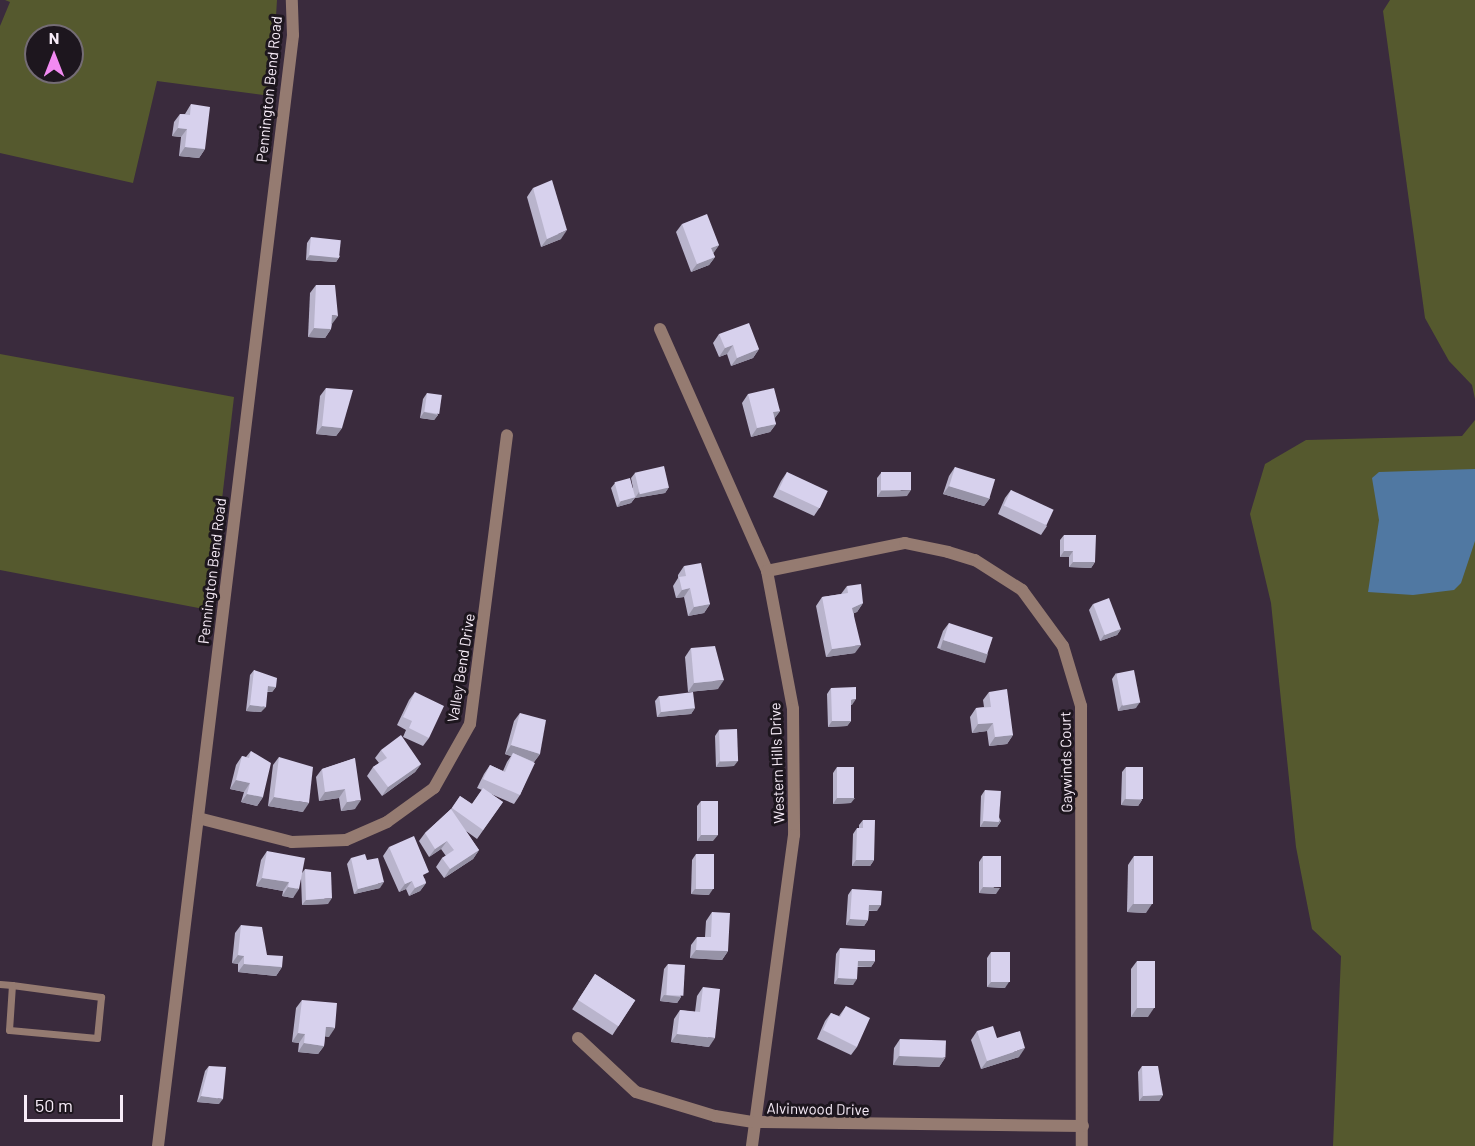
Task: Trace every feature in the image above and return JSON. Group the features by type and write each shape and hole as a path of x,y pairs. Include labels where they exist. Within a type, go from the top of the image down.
{"street":[{"name":"Pennington Bend Road","path":"158,1146 293,35 292,0"},
{"name":"Western Hills Drive","path":"660,329 767,571 793,709 794,835 752,1146"},
{"name":"Valley Bend Drive","path":"198,818 292,842 346,840 387,822 434,788 471,724 507,435"},
{"name":"Gaywinds Court","path":"767,571 905,543 948,552 975,560 1022,590 1063,646 1081,706 1082,1146"},
{"name":"Alvinwood Drive","path":"578,1038 636,1092 672,1107 754,1122 1083,1126"}],"lane":[{"path":"0,984 12,985 101,997 97,1038 9,1030 12,985"}],"green space":[{"path":"5,0 277,0 271,96 157,81 133,183 0,153 0,26 10,2"},
{"path":"1390,0 1475,0 1475,399 1472,385 1449,361 1425,318 1383,11"},
{"path":"0,354 234,397 209,610 0,570"},
{"path":"1475,420 1475,1146 1333,1146 1341,956 1312,929 1296,847 1271,603 1250,514 1265,464 1306,440 1462,436"}],"water":[{"path":"1475,469 1475,541 1461,583 1454,590 1413,595 1368,592 1379,520 1372,478 1379,472"}],"building":[{"path":"191,104 210,107 205,149 185,147 187,129 178,128 180,114 190,115"},
{"path":"552,180 567,230 547,239 533,188"},
{"path":"707,214 719,245 711,248 715,257 697,264 682,224"},
{"path":"311,237 341,240 339,258 309,255"},
{"path":"316,285 335,285 338,316 332,315 331,329 314,328"},
{"path":"749,323 759,349 737,358 733,345 725,348 719,334"},
{"path":"326,388 353,390 342,428 322,426"},
{"path":"774,388 780,411 773,412 776,424 757,428 748,394"},
{"path":"427,393 442,395 439,414 424,412"},
{"path":"664,466 669,487 640,494 635,473"},
{"path":"955,467 995,479 989,498 949,486"},
{"path":"787,472 828,491 820,508 779,489"},
{"path":"881,472 911,472 911,490 881,490"},
{"path":"630,478 635,497 620,501 615,482"},
{"path":"1011,490 1054,510 1046,525 1004,505"},
{"path":"1064,535 1096,535 1095,562 1073,562 1073,551 1064,551"},
{"path":"701,563 710,604 694,607 690,588 682,590 679,577 686,576 684,566"},
{"path":"861,584 863,603 852,608 861,645 832,649 822,597 848,593 847,586"},
{"path":"1109,598 1121,629 1105,635 1093,604"},
{"path":"949,623 993,637 987,654 943,640"},
{"path":"715,646 724,680 694,683 691,648"},
{"path":"254,670 277,678 276,687 268,686 266,707 250,705"},
{"path":"1134,670 1140,702 1123,706 1116,673"},
{"path":"856,687 856,699 851,700 851,721 832,721 831,688"},
{"path":"1007,689 1013,735 995,737 993,723 978,724 976,708 991,707 989,692"},
{"path":"415,692 444,706 429,738 409,728 412,721 403,717"},
{"path":"693,692 695,708 661,712 659,696"},
{"path":"520,713 546,720 540,754 511,745"},
{"path":"737,729 738,761 720,762 719,730"},
{"path":"401,735 421,764 388,787 373,767 387,758 381,750"},
{"path":"251,751 271,763 263,797 247,794 250,783 236,780 242,756 249,758"},
{"path":"513,753 535,763 520,795 483,779 490,765 505,772"},
{"path":"279,757 313,767 309,803 274,797"},
{"path":"355,758 361,800 347,802 345,789 325,792 322,769"},
{"path":"837,767 854,767 854,798 837,798"},
{"path":"1126,767 1143,767 1143,799 1126,799"},
{"path":"483,788 503,802 483,830 452,808 460,796 472,804"},
{"path":"985,790 1001,791 999,822 983,821"},
{"path":"701,801 718,801 718,835 701,835"},
{"path":"451,809 479,850 450,869 442,858 454,850 447,841 435,849 425,833"},
{"path":"863,820 875,820 874,860 856,860 857,828 863,828"},
{"path":"414,836 429,872 423,875 426,883 415,888 412,881 405,884 389,847"},
{"path":"267,851 305,858 299,889 288,887 289,882 262,878"},
{"path":"365,854 367,860 378,858 384,882 358,889 351,858"},
{"path":"696,854 714,854 714,889 696,889"},
{"path":"983,856 1001,856 1001,887 983,887"},
{"path":"1134,856 1153,856 1153,904 1134,904"},
{"path":"305,869 331,872 332,898 306,900"},
{"path":"852,889 882,891 881,905 869,905 868,920 850,919"},
{"path":"712,912 730,913 728,951 696,950 697,937 711,937"},
{"path":"241,925 262,927 267,955 283,956 282,967 244,964 244,956 238,955"},
{"path":"840,948 875,950 875,961 858,961 857,979 838,978"},
{"path":"991,952 1010,952 1010,982 991,982"},
{"path":"1137,961 1155,961 1155,1008 1137,1008"},
{"path":"668,964 685,965 683,996 666,995"},
{"path":"595,974 635,1000 618,1026 578,1000"},
{"path":"703,987 720,989 715,1038 677,1034 680,1010 700,1012"},
{"path":"302,1000 337,1003 335,1028 326,1027 324,1046 304,1043 305,1034 298,1033"},
{"path":"846,1006 870,1018 857,1047 823,1030 831,1013 840,1017"},
{"path":"993,1026 997,1038 1020,1031 1025,1048 987,1061 977,1031"},
{"path":"900,1039 946,1041 945,1058 899,1056"},
{"path":"209,1066 226,1067 223,1099 201,1096"},
{"path":"1142,1066 1158,1066 1163,1095 1143,1096"}]}
